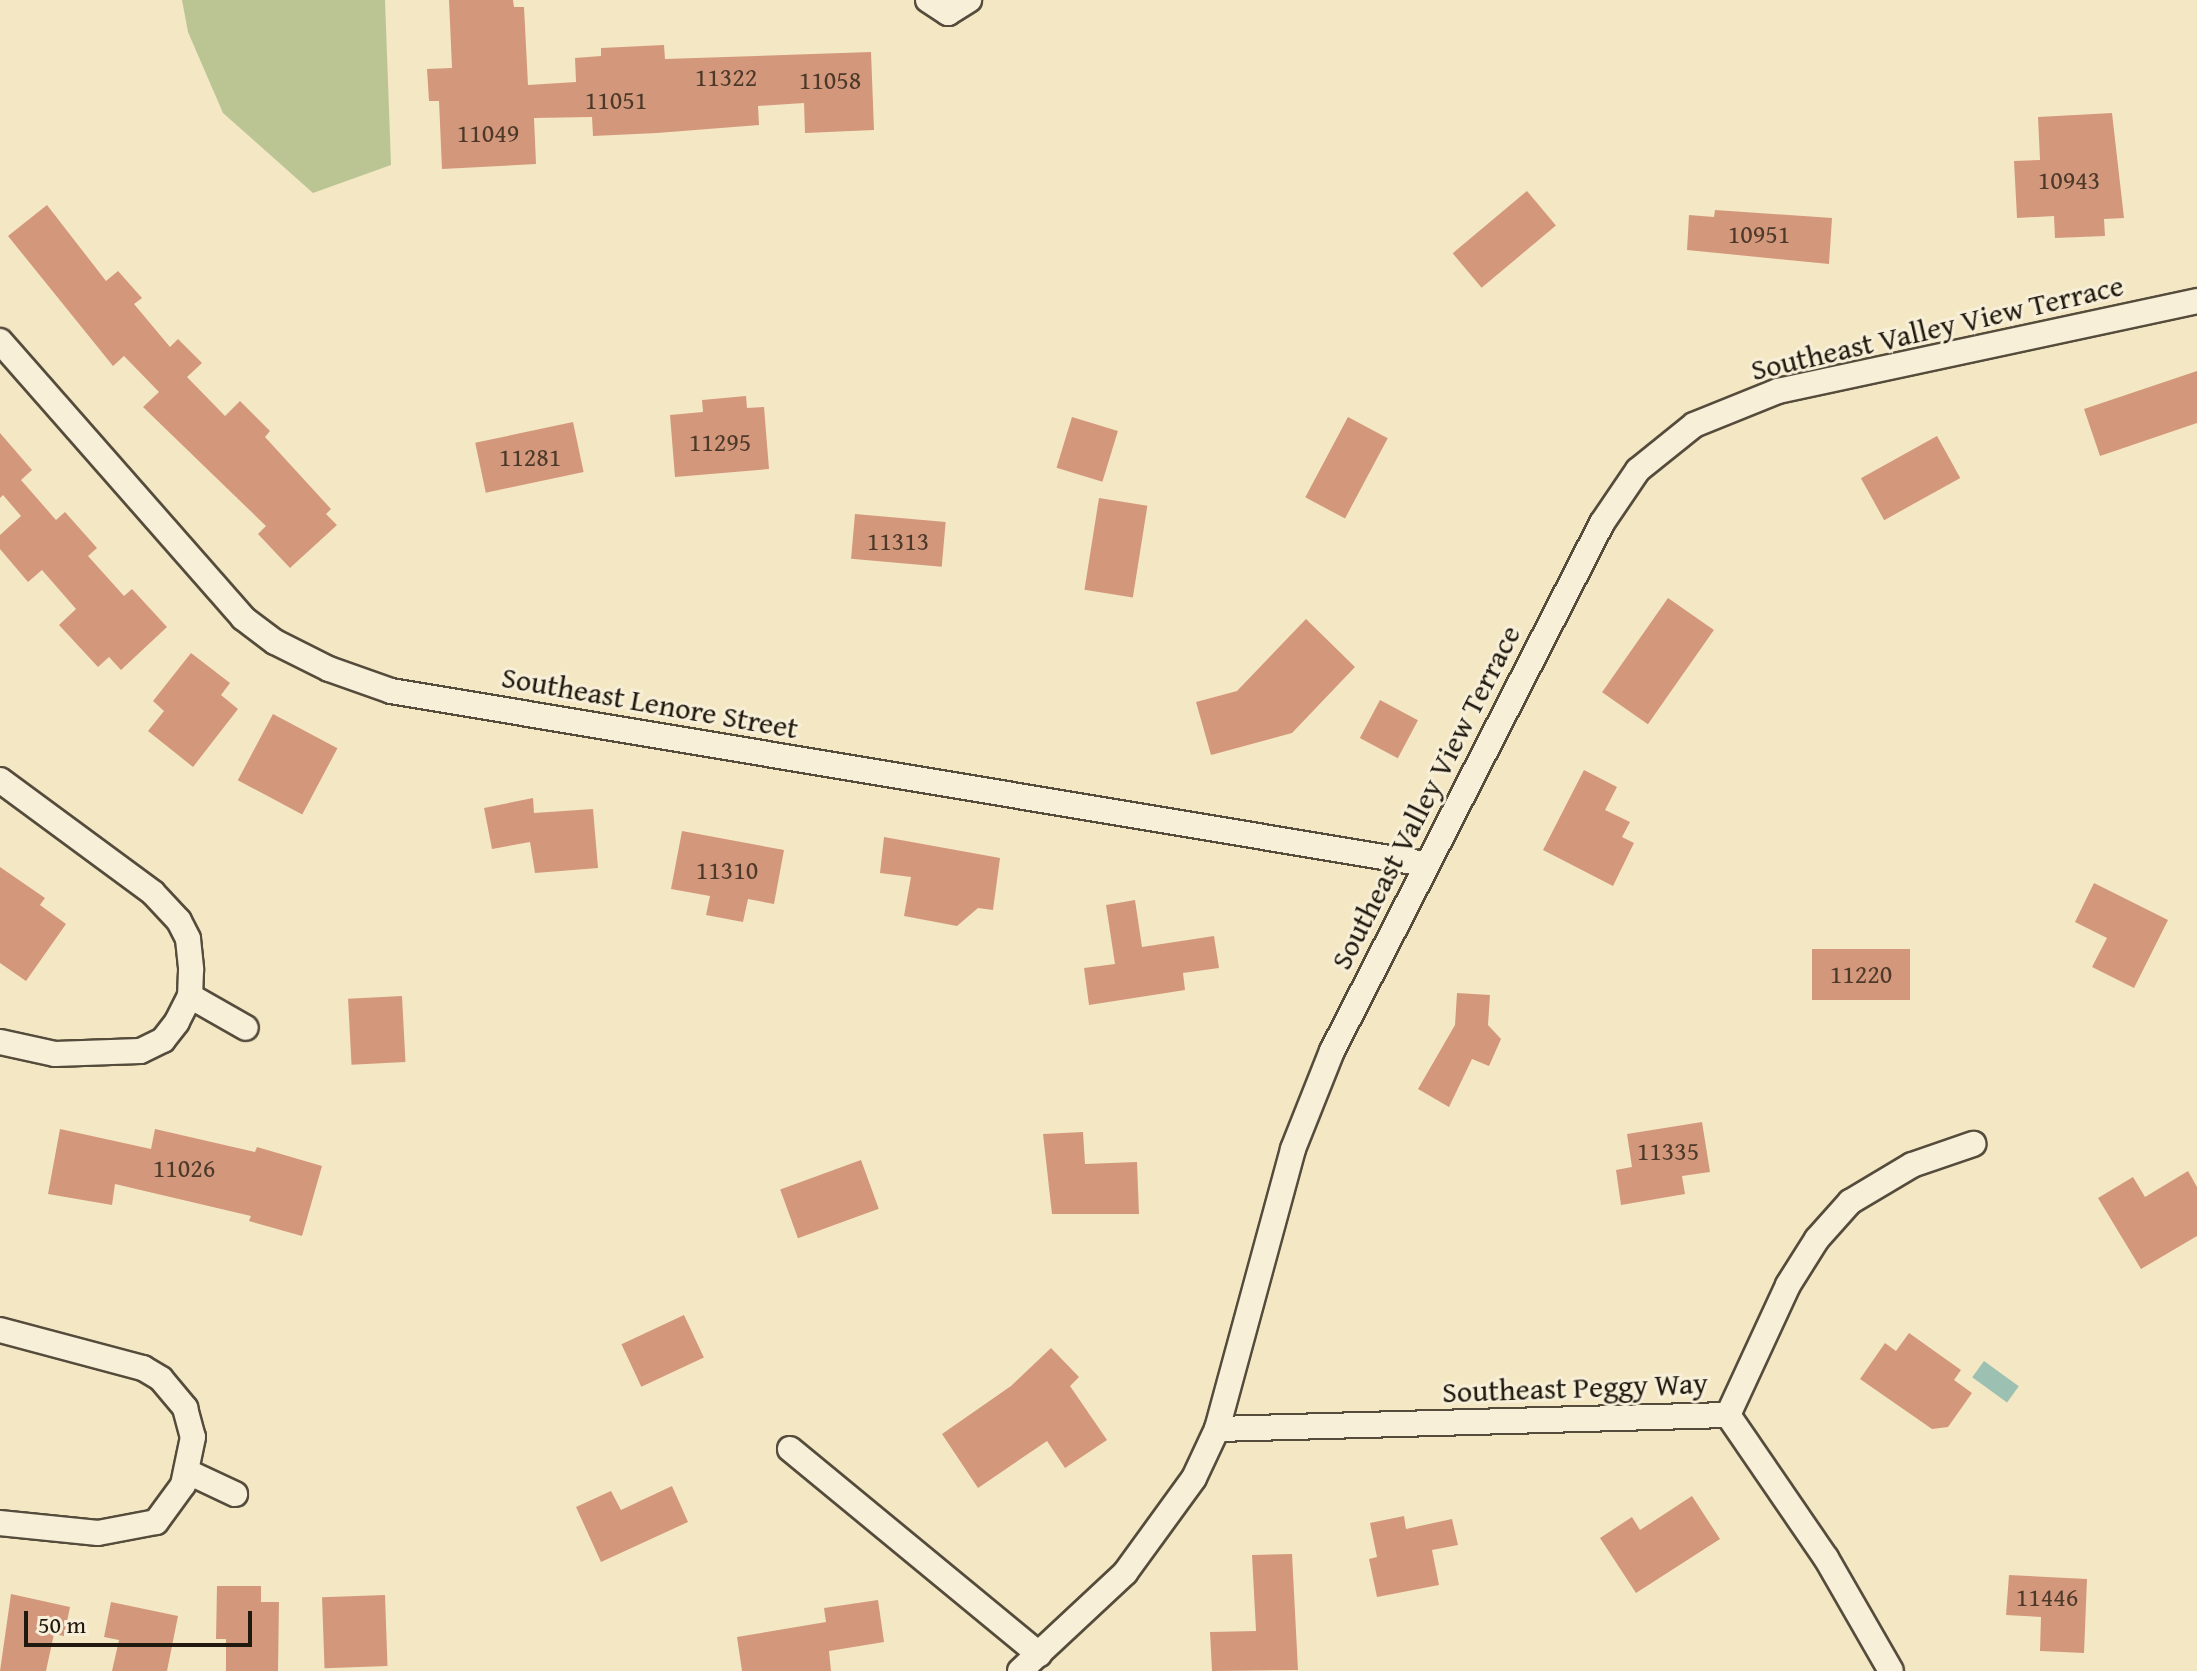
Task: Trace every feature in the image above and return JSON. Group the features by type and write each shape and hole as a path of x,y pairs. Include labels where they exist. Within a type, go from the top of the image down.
{"street":[{"path":"938,7 969,0"},
{"name":"Southeast Valley View Terrace","path":"1020,1671 1151,1543 1194,1478 1217,1429 1293,1149 1332,1051 1602,523 1638,470 1663,447 1725,410 1778,391 2197,301"},
{"name":"Southeast Lenore Street","path":"0,341 243,618 275,642 329,669 431,698 1425,864"},
{"path":"0,780 129,871 179,921 188,939 190,996 163,1040 140,1051 55,1054 0,1042"},
{"path":"190,996 246,1028"},
{"path":"1728,1415 1788,1285 1842,1211 1912,1165 1973,1144"},
{"path":"0,1330 143,1368 161,1379 185,1408 193,1437 188,1472 156,1522 124,1532 0,1523"},
{"name":"Southeast Peggy Way","path":"1217,1429 1728,1415 1856,1604 1891,1671"},
{"path":"790,1449 1039,1654"},
{"path":"188,1472 235,1494"}],"green space":[{"path":"182,0 385,0 391,165 313,193 223,113 188,32"}],"shaded area":[{"path":"1984,1361 2019,1386 2007,1402 1972,1377"}],"building":[{"path":"449,0 513,0 514,7 524,7 528,85 576,82 575,58 601,56 601,48 664,45 665,59 871,52 874,130 805,133 804,103 758,106 759,125 657,133 593,136 592,117 534,118 536,164 442,169 439,101 429,101 427,69 452,68"},
{"path":"2112,113 2124,218 2104,219 2105,236 2055,238 2054,216 2017,218 2014,161 2040,160 2038,117"},
{"path":"1527,191 1556,225 1482,288 1453,253"},
{"path":"47,205 106,281 118,271 142,298 134,304 170,347 178,339 202,363 187,377 225,416 240,401 270,431 265,437 331,509 326,514 337,525 290,568 258,534 266,526 143,407 159,392 124,356 113,366 8,236"},
{"path":"1715,210 1832,218 1829,264 1687,250 1689,215 1714,217"},
{"path":"2197,371 2197,423 2100,456 2084,409"},
{"path":"746,396 747,408 764,407 769,469 675,477 670,415 703,412 702,400"},
{"path":"1072,417 1118,431 1102,482 1057,468"},
{"path":"1348,417 1388,438 1345,518 1305,497"},
{"path":"573,422 584,472 486,493 475,443"},
{"path":"0,433 32,470 21,480 56,520 65,512 97,548 88,556 124,596 132,589 167,627 121,670 109,657 98,667 59,625 76,609 42,570 28,582 0,549 0,535 21,516 3,495 0,498"},
{"path":"1937,436 1960,478 1884,520 1861,478"},
{"path":"1099,498 1147,506 1133,598 1084,590"},
{"path":"855,514 946,522 942,567 851,559"},
{"path":"1668,598 1714,630 1648,724 1602,692"},
{"path":"1306,619 1355,667 1292,733 1211,755 1196,702 1237,691"},
{"path":"191,653 230,683 221,695 238,709 193,767 148,731 164,711 153,701"},
{"path":"1380,700 1418,720 1398,758 1360,738"},
{"path":"273,714 337,748 302,814 238,780"},
{"path":"1584,770 1617,787 1605,810 1630,822 1622,837 1634,843 1613,886 1543,850"},
{"path":"533,798 534,813 593,809 598,868 535,873 530,842 492,849 484,808"},
{"path":"682,831 784,850 774,904 748,899 743,922 706,915 710,896 671,889"},
{"path":"884,837 1000,858 993,910 978,908 957,926 904,916 911,877 880,873"},
{"path":"0,867 45,898 40,905 66,924 26,981 0,963"},
{"path":"2094,883 2168,920 2134,988 2092,967 2107,938 2075,922"},
{"path":"1135,900 1142,947 1214,936 1219,968 1183,973 1185,990 1089,1005 1084,968 1115,964 1106,905"},
{"path":"1812,949 1910,949 1910,1000 1812,1000"},
{"path":"1457,993 1490,995 1488,1025 1501,1039 1489,1066 1472,1059 1449,1107 1418,1089 1455,1025"},
{"path":"402,996 405,1062 352,1065 348,999"},
{"path":"1702,1122 1710,1172 1682,1176 1685,1194 1621,1205 1616,1170 1632,1167 1627,1134"},
{"path":"60,1129 151,1149 155,1129 255,1152 257,1147 322,1166 302,1236 249,1221 251,1216 115,1184 112,1205 48,1194"},
{"path":"1083,1132 1085,1164 1137,1162 1139,1214 1052,1214 1043,1134"},
{"path":"861,1160 879,1209 798,1238 780,1189"},
{"path":"2188,1171 2197,1187 2197,1236 2141,1269 2098,1198 2133,1177 2145,1197"},
{"path":"684,1315 704,1358 641,1387 621,1344"},
{"path":"1909,1333 1961,1370 1954,1380 1972,1393 1948,1427 1932,1429 1860,1379 1885,1343 1896,1351"},
{"path":"1051,1348 1079,1377 1070,1386 1107,1440 1065,1468 1047,1441 978,1488 942,1434 1011,1386"},
{"path":"672,1486 688,1522 601,1562 576,1507 611,1491 621,1510"},
{"path":"1692,1496 1720,1539 1636,1593 1600,1538 1632,1517 1640,1530"},
{"path":"1404,1516 1406,1529 1452,1519 1458,1545 1432,1550 1439,1585 1377,1597 1369,1559 1377,1557 1370,1523"},
{"path":"1292,1554 1298,1670 1212,1671 1210,1632 1256,1631 1252,1555"},
{"path":"2009,1575 2087,1579 2084,1653 2040,1651 2041,1617 2006,1615"},
{"path":"217,1586 261,1586 261,1602 279,1602 278,1671 226,1671 226,1639 216,1639"},
{"path":"11,1594 70,1607 64,1636 54,1634 46,1671 0,1671"},
{"path":"385,1595 387,1666 325,1668 322,1597"},
{"path":"878,1600 884,1642 829,1651 831,1671 742,1671 737,1637 826,1622 824,1608"},
{"path":"111,1602 178,1616 167,1671 112,1671 119,1640 104,1637"}]}
